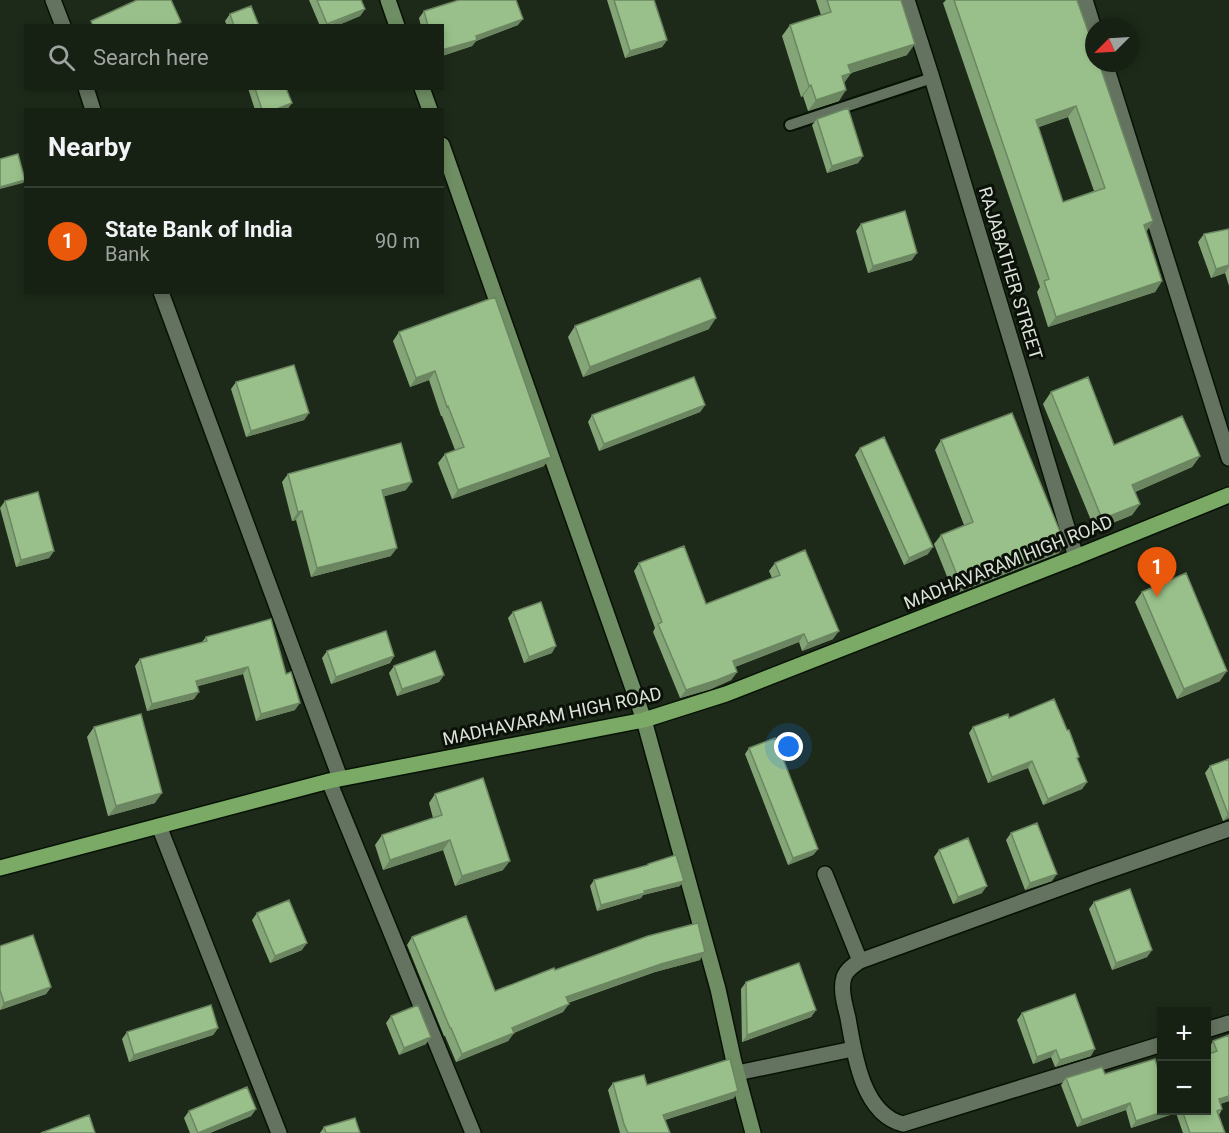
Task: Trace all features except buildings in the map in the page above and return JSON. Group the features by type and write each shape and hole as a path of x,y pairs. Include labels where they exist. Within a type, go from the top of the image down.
{"main road":[{"name":"MADHAVARAM HIGH ROAD","path":"0,868 335,779 644,720 726,694 1229,495"}],"street":[{"path":"53,0 62,24"},
{"path":"388,0 397,24"},
{"name":"RAJABATHER STREET","path":"907,0 1076,557"},
{"path":"1085,0 1091,18"},
{"path":"1108,72 1229,458"},
{"path":"87,90 92,108"},
{"path":"423,90 429,108"},
{"path":"444,151 644,720 718,989 753,1133"},
{"path":"162,294 335,779 473,1133"},
{"path":"159,826 279,1133"},
{"path":"1157,1045 903,1124 892,1122 880,1111 865,1086 853,1049 842,988 845,975 860,961 1229,829"},
{"path":"825,874 860,961"},
{"path":"1211,1028 1229,1023"},
{"path":"737,1073 853,1049"}],"lane":[{"path":"790,125 932,78"}],"place":[{"name":"State Bank of India","path":"1157,597"}]}
